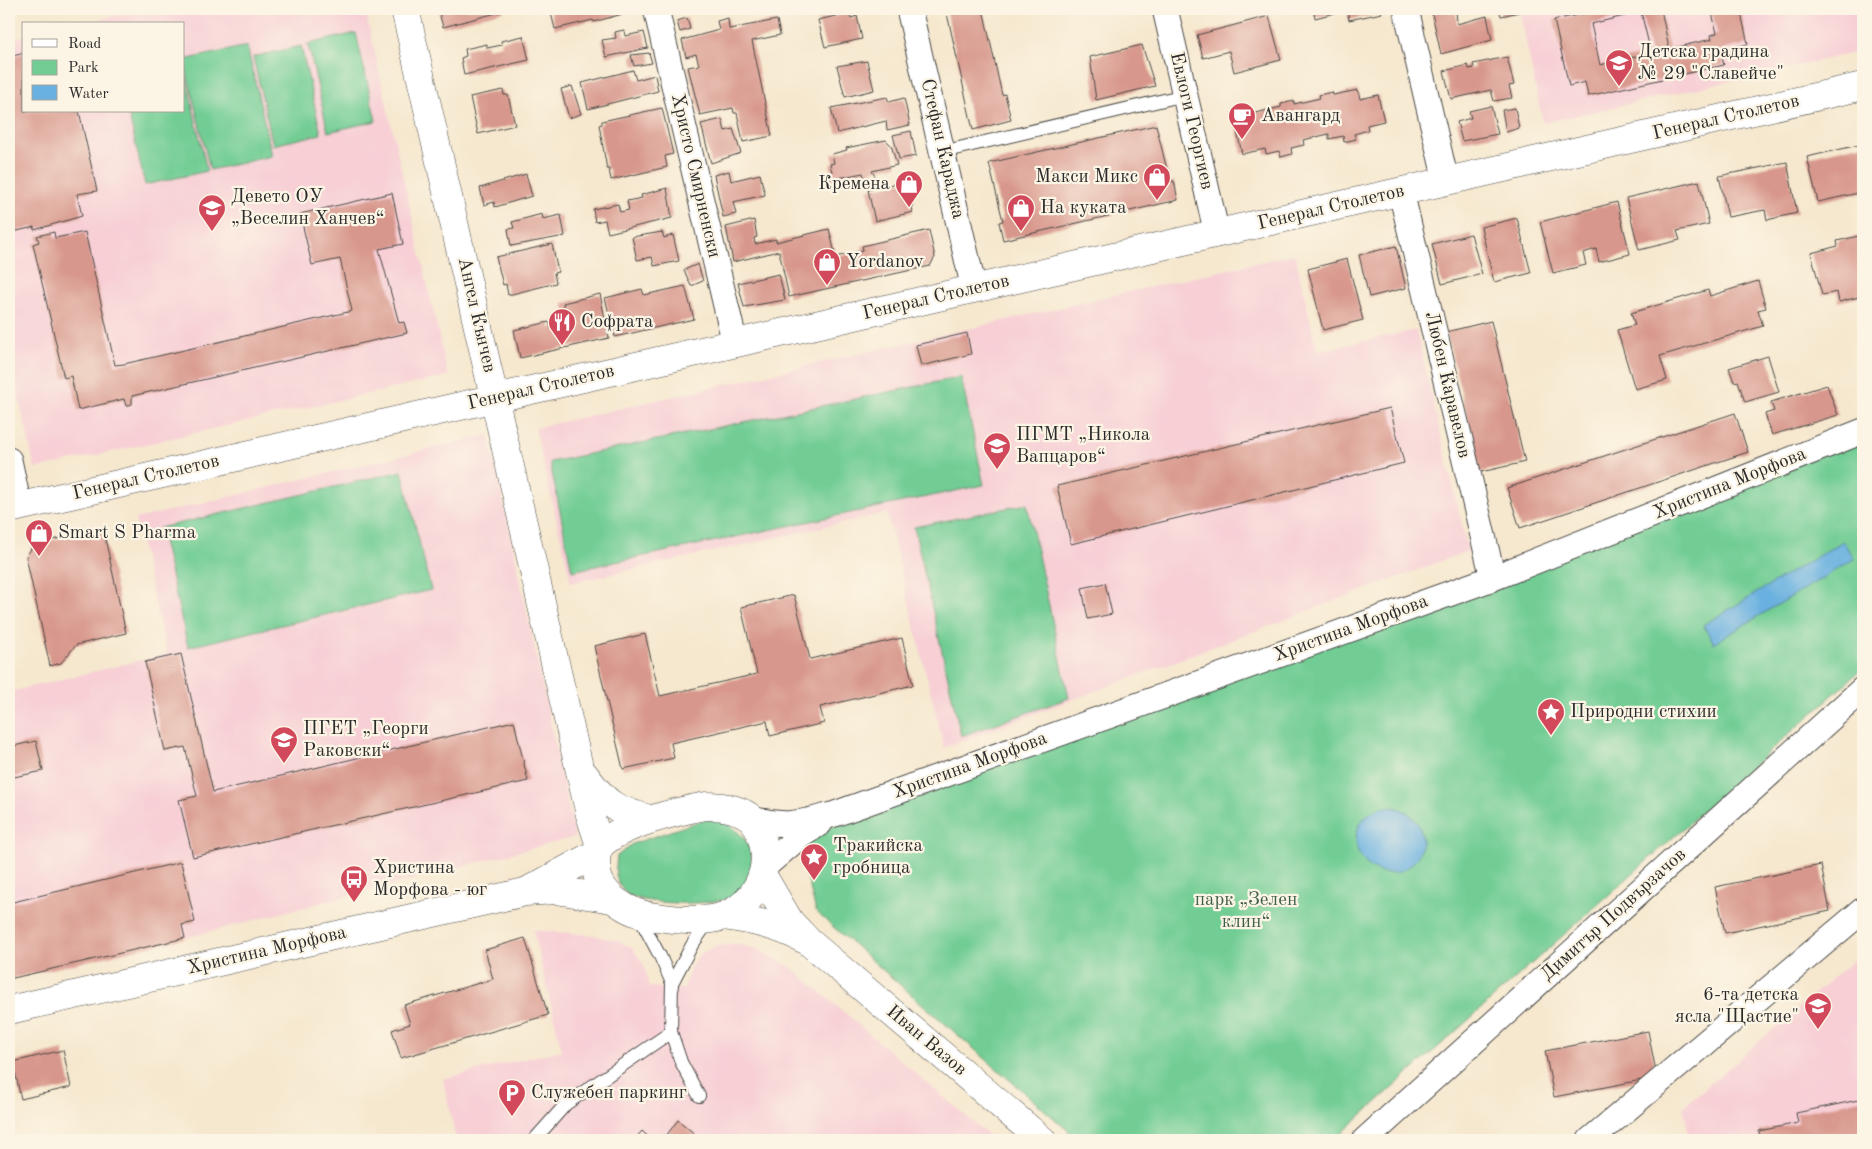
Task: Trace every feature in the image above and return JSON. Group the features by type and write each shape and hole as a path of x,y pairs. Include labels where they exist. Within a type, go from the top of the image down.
{"street":[{"name":"Ангел Кънчев","path":"405,9 598,849"},
{"name":"Христо Смирненски","path":"656,9 735,344"},
{"name":"Стефан Караджа","path":"910,9 974,289"},
{"name":"Евлоги Георгиев","path":"1165,9 1217,234"},
{"path":"1406,9 1446,182"},
{"name":"Генерал Столетов","path":"14,508 1863,86"},
{"name":"Любен Каравелов","path":"1401,192 1493,578"},
{"name":"Христина Морфова","path":"752,819 775,825 796,825 835,814 1493,578 1863,431"},
{"path":"9,460 14,508"},
{"name":"Димитър Подвързачов","path":"1365,1140 1863,689"},
{"name":"Ангел Кънчев","path":"580,768 602,798 612,806 650,819"},
{"path":"706,806 724,806 752,819 760,832 764,844 764,871 753,895 740,908 717,917 675,919 636,912 612,899 596,867 598,849 621,832 650,819 706,806"},
{"name":"Христина Морфова","path":"764,871 800,836 835,814"},
{"name":"Христина Морфова","path":"525,892 598,849"},
{"name":"Иван Вазов","path":"764,871 785,915 810,942 1042,1140"},
{"name":"Христина Морфова","path":"9,1010 525,892 556,890 612,899"},
{"path":"1590,1140 1863,910"},
{"name":"Иван Вазов","path":"717,917 761,922 786,930 810,942"}],"lane":[{"path":"942,152 1185,95"},
{"path":"636,912 660,956 672,983 671,1032 681,1062 699,1096"},
{"path":"672,983 692,945 717,917"},
{"path":"534,1140 566,1104 671,1032"}],"shaded area":[{"name":"Девето ОУ „Веселин Ханчев“","path":"146,9 365,9 448,376 35,469 9,352 9,40 22,37 22,112 185,112 185,22 89,22"},
{"name":"Детска градина № 29 \"Славейче\"","path":"1519,9 1863,9 1863,51 1543,123"},
{"name":"ПГМТ „Никола Вапцаров“","path":"1295,254 1317,351 1416,330 1468,551 944,748 887,513 571,583 535,428"},
{"name":"ПГЕТ „Георги Раковски“","path":"489,435 575,837 185,938 9,979 9,692 167,654 135,519"},
{"path":"533,930 592,935 619,941 633,949 644,965 649,987 684,989 691,965 700,954 716,946 735,944 757,949 791,967 994,1140 456,1140 443,1079 562,1050"},
{"name":"6-та детска ясла \"Щастие\"","path":"1863,952 1863,1140 1690,1140 1683,1107"}],"green space":[{"path":"356,33 376,121 328,132 308,44"},
{"path":"247,46 272,156 210,170 185,60"},
{"path":"301,46 321,134 273,145 253,57"},
{"path":"185,72 207,171 145,185 128,112 185,112"},
{"path":"961,377 984,485 572,571 550,462"},
{"name":"парк „Зелен клин“","path":"1863,434 1863,668 1334,1140 1079,1140 816,912 798,839"},
{"path":"402,471 431,590 188,647 160,528"},
{"path":"1027,504 1069,698 961,736 914,527"},
{"path":"706,819 718,820 733,828 749,846 752,865 740,893 732,898 719,901 669,903 640,899 629,895 622,889 616,875 617,856 632,844"}],"water":[{"path":"1843,541 1854,559 1714,643 1703,625"},
{"path":"1389,807 1402,810 1412,817 1419,827 1422,840 1419,853 1412,863 1402,870 1389,873 1376,870 1366,863 1359,853 1356,840 1359,827 1366,817 1376,810"}],"building":[{"path":"438,9 504,9 504,11 443,27"},
{"path":"550,9 640,9 594,22 593,20 555,29"},
{"path":"946,9 983,9 1002,95 1005,94 1011,120 973,130"},
{"path":"1313,9 1380,9 1382,13 1349,20 1347,10 1315,18"},
{"path":"1431,9 1456,9 1457,24 1487,16 1492,40 1441,54"},
{"path":"1499,9 1519,9 1519,12 1501,16"},
{"path":"1590,9 1661,9 1669,49 1712,39 1711,35 1717,33 1711,9 1740,9 1748,44 1720,50 1724,65 1588,96 1585,82 1569,86 1554,20 1591,12","holes":["1641,12 1651,53 1600,65 1591,24"]},
{"path":"849,13 851,18 857,16 862,39 825,47 818,20"},
{"path":"1269,16 1281,60 1234,72 1229,51 1203,58 1197,35"},
{"path":"687,18 690,29 680,32 677,21"},
{"path":"728,18 729,29 777,20 780,35 752,41 772,136 743,142 737,113 734,113 733,108 700,115 688,67 699,65 696,54 686,57 682,40 719,30 717,21"},
{"path":"624,30 625,36 644,32 648,48 606,57 602,40 616,38 615,32"},
{"path":"523,36 529,60 464,75 461,58 466,56 465,49 487,44 487,48 502,45 501,41"},
{"path":"1142,45 1155,86 1096,100 1090,57"},
{"path":"649,53 652,63 634,66 631,55"},
{"path":"22,54 22,112 79,112 97,191 77,194 82,216 34,230 34,227 9,233 9,57"},
{"path":"1507,57 1514,85 1509,86 1512,98 1494,101 1491,90 1451,99 1444,71 1468,65 1469,69 1474,68 1473,64"},
{"path":"867,61 874,90 845,97 837,66"},
{"path":"633,70 636,80 655,75 658,91 588,109 582,83"},
{"path":"572,86 581,114 569,118 561,89"},
{"path":"503,90 504,95 508,95 515,125 478,134 470,97"},
{"path":"1358,90 1360,99 1378,95 1384,121 1367,125 1368,130 1354,134 1356,139 1344,142 1343,136 1329,139 1329,134 1303,140 1304,145 1291,148 1292,154 1281,157 1279,151 1266,154 1265,149 1242,154 1234,118 1281,107 1281,104 1294,101 1294,104 1320,98 1319,95 1332,92 1333,95"},
{"path":"887,97 889,102 904,98 910,125 887,130 886,121 837,133 831,108"},
{"path":"1491,106 1498,134 1462,141 1457,122 1471,118 1469,111"},
{"path":"662,108 673,154 665,156 667,167 611,180 609,169 607,169 599,125 602,124 602,121"},
{"path":"1515,108 1519,128 1506,132 1502,110"},
{"path":"722,119 725,131 733,129 741,153 711,163 701,124"},
{"path":"1156,125 1170,182 1174,181 1178,200 1003,240 999,222 1003,221 989,163"},
{"path":"911,131 916,156 899,159 893,135"},
{"path":"886,140 891,145 897,165 872,171 876,178 865,181 863,173 828,180 827,174 832,172 830,164 834,163 832,154 847,150 846,148"},
{"path":"1863,144 1863,192 1818,202 1807,157"},
{"path":"1787,162 1797,213 1767,220 1765,210 1728,217 1719,176"},
{"path":"729,171 731,181 760,174 765,195 733,202 736,214 723,217 714,175"},
{"path":"526,174 532,196 495,207 494,202 484,205 480,188"},
{"path":"909,180 915,200 911,201 913,212 875,221 868,190"},
{"path":"1699,181 1709,224 1677,231 1680,240 1639,250 1626,198"},
{"path":"667,188 672,218 608,233 605,220 595,222 593,209 618,204 620,212 629,210 627,201 642,198 641,195"},
{"path":"392,193 403,244 379,249 399,323 404,322 407,333 132,396 132,404 126,406 124,399 78,410 71,376 64,378 33,244 39,242 37,236 54,232 55,238 85,232 115,365 124,364 352,311 340,259 312,265 300,214"},
{"path":"1617,202 1630,254 1599,262 1596,249 1583,253 1586,265 1553,273 1540,222"},
{"path":"542,214 543,219 561,215 565,236 511,246 508,229 514,228 512,222"},
{"path":"1517,218 1531,273 1494,282 1481,227"},
{"path":"754,220 757,237 754,238 755,244 776,239 776,242 829,229 836,257 863,250 862,246 929,230 935,257 930,266 789,297 779,251 733,262 726,227"},
{"path":"662,232 664,238 673,235 679,261 654,266 652,257 637,260 632,237"},
{"path":"1471,234 1482,274 1442,284 1432,244"},
{"path":"1863,235 1863,296 1839,302 1837,292 1822,295 1811,253 1838,246 1837,241"},
{"path":"552,244 558,272 554,273 556,283 508,295 506,284 503,285 496,257"},
{"path":"1396,246 1406,288 1369,297 1359,255"},
{"path":"1347,259 1363,320 1323,330 1308,269"},
{"path":"698,264 703,281 691,286 684,270"},
{"path":"779,274 785,300 744,307 738,283"},
{"path":"1758,281 1766,308 1758,310 1763,326 1660,356 1667,380 1635,389 1617,330 1635,325 1631,313 1708,290 1710,296"},
{"path":"685,286 694,319 615,337 605,298 642,289 644,295"},
{"path":"600,294 609,338 520,358 514,330 549,322 551,328 560,326 559,318 567,317 563,303"},
{"path":"1491,321 1525,462 1481,472 1446,332"},
{"path":"967,333 971,354 921,366 916,345"},
{"path":"1768,356 1779,392 1745,402 1738,381 1734,382 1729,368"},
{"path":"1827,385 1838,415 1772,435 1765,414 1774,411 1771,402"},
{"path":"1390,408 1404,463 1071,544 1057,486"},
{"path":"1735,413 1748,452 1520,528 1507,488"},
{"path":"103,529 126,633 76,645 61,663 50,666 26,557 34,544"},
{"path":"1105,583 1112,614 1088,619 1082,588"},
{"path":"794,595 810,659 902,638 913,685 820,707 824,723 770,736 767,721 671,743 674,758 623,769 594,646 645,634 660,696 757,674 741,607"},
{"path":"181,654 213,792 514,721 528,781 193,857 179,800 197,796 185,747 165,751 145,662"},
{"path":"36,741 43,771 9,778 9,747"},
{"path":"181,862 195,922 182,925 185,938 9,979 9,903"},
{"path":"1821,865 1830,911 1725,933 1715,887"},
{"path":"525,938 548,1015 401,1058 392,1030 410,1024 404,1005 493,979 485,950"},
{"path":"1648,1031 1657,1077 1554,1097 1545,1051"},
{"path":"63,1050 71,1087 21,1099 13,1062"},
{"path":"1863,1099 1863,1136 1846,1140 1760,1140 1759,1131 1798,1123 1796,1113"},
{"path":"678,1120 702,1140 663,1140"},
{"path":"642,1131 652,1140 634,1140"},
{"path":"1230,1133 1234,1140 1224,1140 1222,1138"}],"place":[{"name":"Детска градина № 29 \"Славейче\"","path":"1619,87"},
{"name":"Авангард","path":"1242,140"},
{"name":"Макси Микс","path":"1157,201"},
{"name":"Кремена","path":"909,208"},
{"name":"Девето ОУ „Веселин Ханчев“","path":"212,232"},
{"name":"На куката","path":"1021,232"},
{"name":"Yordanov","path":"827,286"},
{"name":"Софрата","path":"562,346"},
{"name":"ПГМТ „Никола Вапцаров“","path":"997,470"},
{"name":"Smart S Pharma","path":"39,557"},
{"name":"Природни стихии","path":"1551,736"},
{"name":"ПГЕТ „Георги Раковски“","path":"284,764"},
{"name":"Тракийска гробница","path":"814,881"},
{"name":"Христина Морфова - юг","path":"354,903"},
{"name":"6-та детска ясла \"Щастие\"","path":"1818,1030"},
{"name":"Служебен паркинг","path":"512,1117"}]}
